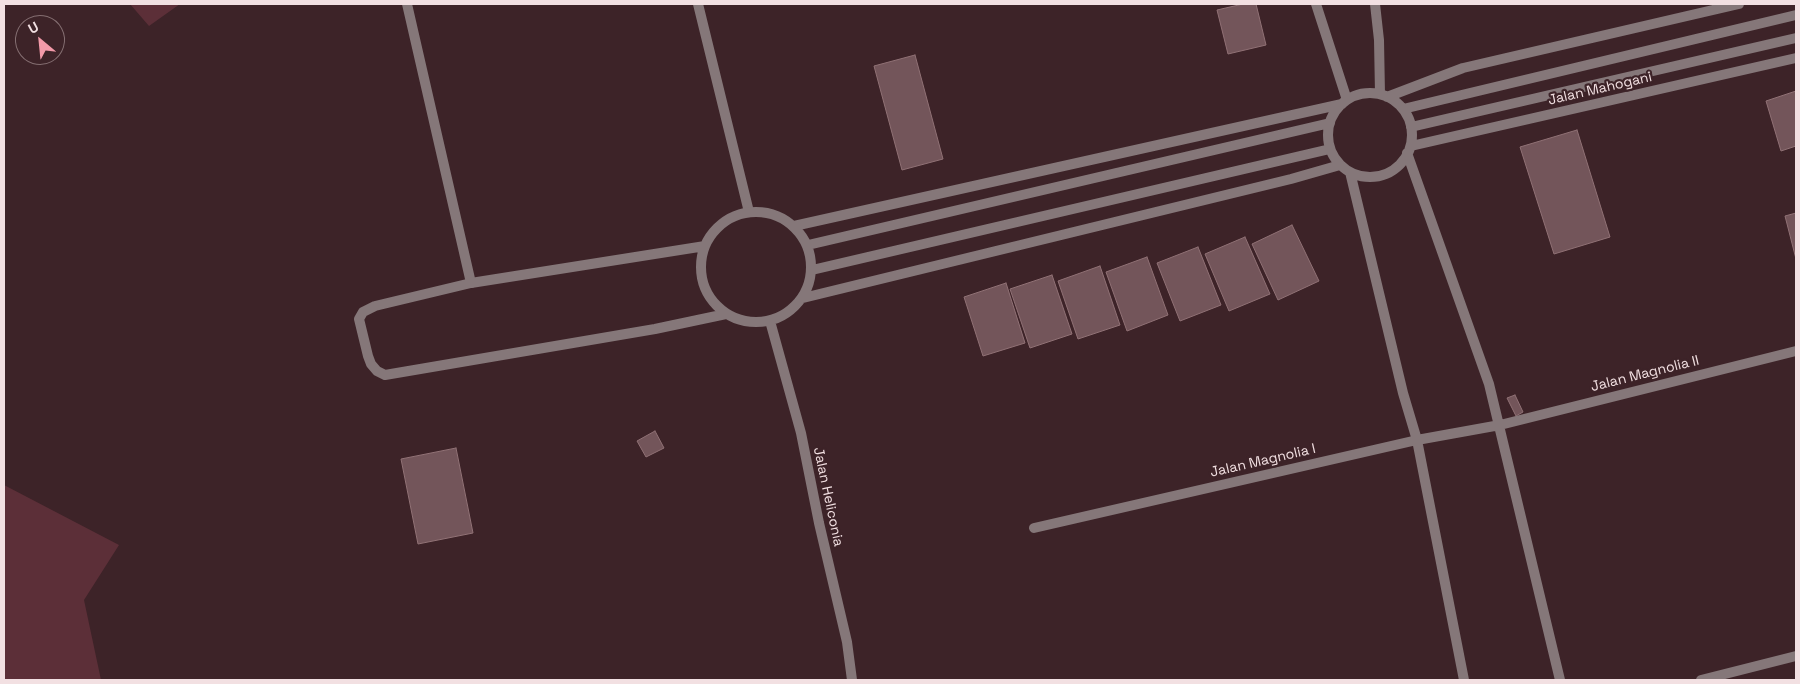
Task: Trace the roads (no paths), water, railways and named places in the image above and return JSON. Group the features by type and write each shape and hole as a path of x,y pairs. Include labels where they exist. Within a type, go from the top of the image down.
{"street":[{"path":"407,4 471,283"},
{"path":"698,4 749,212"},
{"path":"1316,4 1345,102"},
{"path":"1375,4 1384,96"},
{"path":"794,226 1345,102 1363,94 1384,96 1463,68 1739,4"},
{"path":"1403,109 1796,15"},
{"path":"1411,127 1796,38"},
{"name":"Jalan Mahogani","path":"1409,149 1796,58"},
{"path":"1384,96 1403,109 1408,117 1411,127 1409,149 1489,384 1560,680"},
{"path":"1345,102 1334,112 1328,131 1330,149 1340,164 1350,172 1366,176 1382,175 1397,167 1409,149"},
{"path":"808,245 1330,123"},
{"path":"812,270 1330,149"},
{"path":"802,298 1292,179 1340,164"},
{"path":"1350,172 1401,384 1417,440 1464,680"},
{"path":"749,212 774,214 794,226 808,245 812,270 809,285 802,298 788,313 770,321 755,323 740,320 726,314 716,306 708,296 700,271 705,246 716,230 731,218 749,212"},
{"path":"705,246 471,283 375,306 363,312 359,319 368,356 377,370 385,376 654,329 726,314"},
{"name":"Jalan Heliconia","path":"770,321 801,433 819,523 847,642 852,680"},
{"name":"Jalan Magnolia II","path":"1500,425 1796,350"},
{"name":"Jalan Magnolia I","path":"1034,528 1417,440 1500,425"},
{"path":"1701,680 1796,656"}]}
